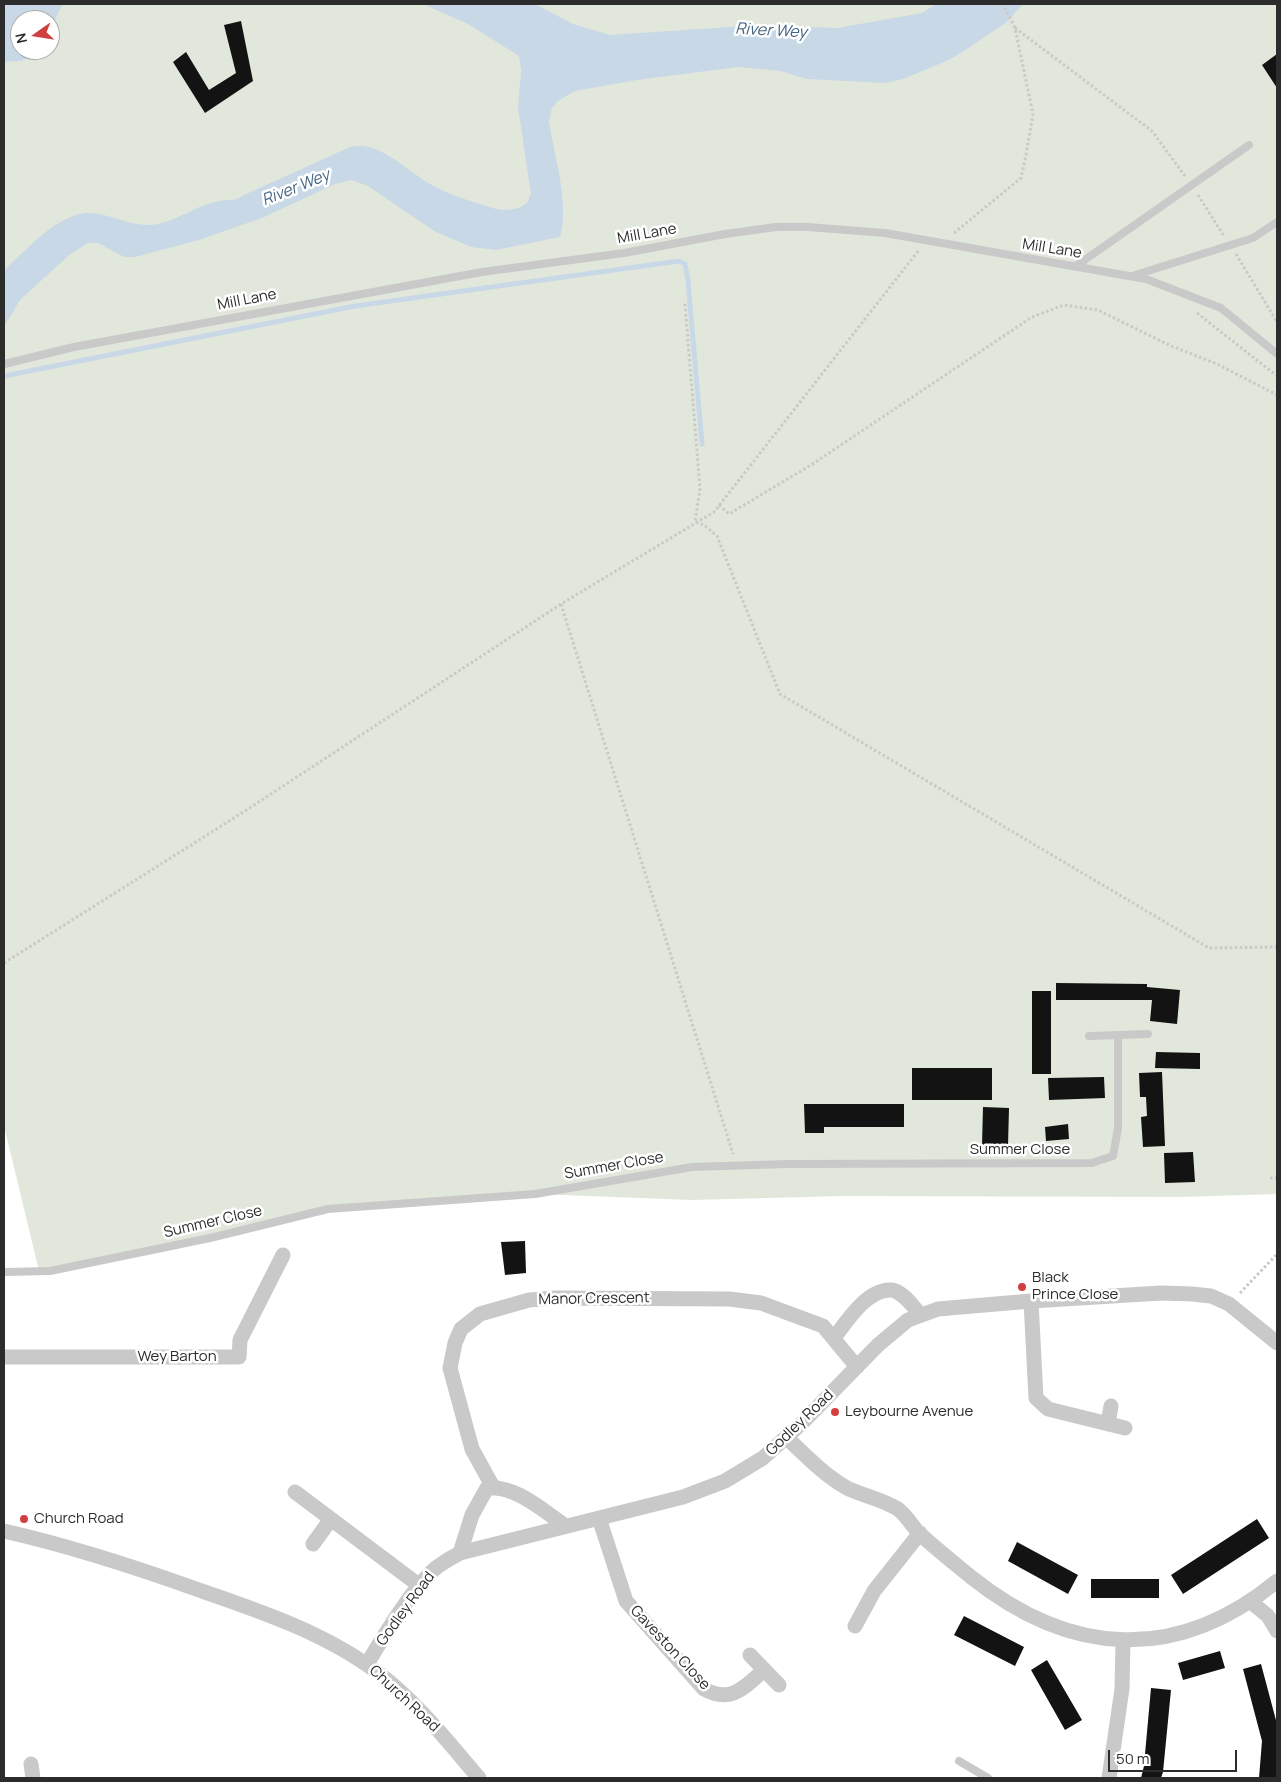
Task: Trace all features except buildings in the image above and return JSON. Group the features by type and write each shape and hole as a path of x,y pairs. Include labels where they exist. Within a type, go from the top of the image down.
{"street":[{"name":"Wey Barton","path":"4,1357 239,1357 240,1340 283,1255"},
{"path":"834,1338 850,1316 874,1294 891,1290 904,1296 921,1315"},
{"name":"Godley Road","path":"367,1664 391,1625 420,1586 437,1568 460,1552 683,1497 726,1480 763,1458 908,1320 938,1309 1031,1301 1169,1294 1211,1296 1229,1304 1277,1343"},
{"name":"Manor Crescent","path":"493,1487 472,1449 450,1368 455,1343 461,1329 480,1314 529,1300 555,1298 729,1299 761,1303 823,1326 857,1367"},
{"path":"1031,1301 1036,1398 1048,1409 1125,1428"},
{"path":"1108,1424 1111,1406"},
{"path":"786,1437 817,1467 846,1487 899,1509 920,1533 971,1577 1006,1603 1056,1628 1123,1641 1160,1639 1216,1621 1251,1602 1277,1581"},
{"path":"460,1552 472,1515 487,1488 498,1487 521,1496 566,1526"},
{"path":"295,1492 420,1586"},
{"name":"Gaveston Close","path":"598,1518 626,1601 704,1689 717,1696 729,1694 743,1688 764,1670"},
{"path":"313,1544 331,1519"},
{"name":"Church Road","path":"4,1531 109,1559 253,1608 354,1655 407,1698 479,1778"},
{"path":"855,1626 874,1591 920,1533"},
{"path":"1251,1602 1268,1616 1277,1631"},
{"path":"1108,1778 1122,1689 1123,1641"},
{"path":"750,1655 779,1685"}],"lane":[{"path":"1076,266 1249,145"},
{"path":"1130,276 1253,238 1277,222"},
{"name":"Mill Lane","path":"4,364 74,347 302,303 482,272 624,253 725,234 776,227 808,227 885,233 1146,280 1221,308 1277,354"},
{"name":"Summer Close","path":"4,1272 50,1271 210,1238 328,1209 535,1194 692,1167 787,1164 1092,1163 1112,1156 1118,1128 1118,1034"},
{"path":"1089,1036 1148,1034"},
{"path":"959,1761 988,1778"}],"path":[{"path":"4,963 245,811 561,604 714,512 931,241 956,232 1021,178 1032,114 1015,28 1004,4"},
{"path":"1015,28 1152,131 1191,184 1277,322"},
{"path":"685,304 700,489 695,522"},
{"path":"719,505 729,514 827,455 1032,317 1064,305 1098,310 1169,344 1218,364 1277,395"},
{"path":"1196,312 1277,376"},
{"path":"695,522 704,525 717,536 780,694 1210,948 1277,947"},
{"path":"561,604 732,1149"},
{"path":"1270,1178 1277,1178"},
{"path":"1229,1304 1277,1254"}],"shaded area":[{"path":"4,4 1277,4 1277,1194 1180,1197 844,1196 692,1200 535,1194 328,1209 210,1238 39,1271 4,1126"}],"water":[{"path":"4,4 63,4 60,10 10,10 10,60 23,60 4,62"},
{"name":"River Wey","path":"423,4 535,4 573,24 610,35 759,25 837,28 922,13 936,4 1023,4 1007,22 949,60 903,79 886,83 806,79 781,71 738,67 637,80 575,91 558,101 552,108 549,121 562,195 563,224 560,237 496,250 471,247 434,231 368,186 351,180 335,184 262,218 199,240 135,257 124,257 98,243 88,243 68,256 20,300 4,327 4,270 37,239 66,219 85,213 94,213 138,224 147,225 166,222 210,203 238,199 350,147 361,146 382,152 436,187 455,196 486,206 510,210 527,203 531,194 518,107 521,71 519,56 468,24"}],"waterway":[{"path":"4,376 355,306 679,261 685,264 688,281 702,444"}],"place":[{"name":"Black Prince Close","path":"1022,1287"},
{"name":"Leybourne Avenue","path":"835,1412"},
{"name":"Church Road","path":"24,1519"}]}
